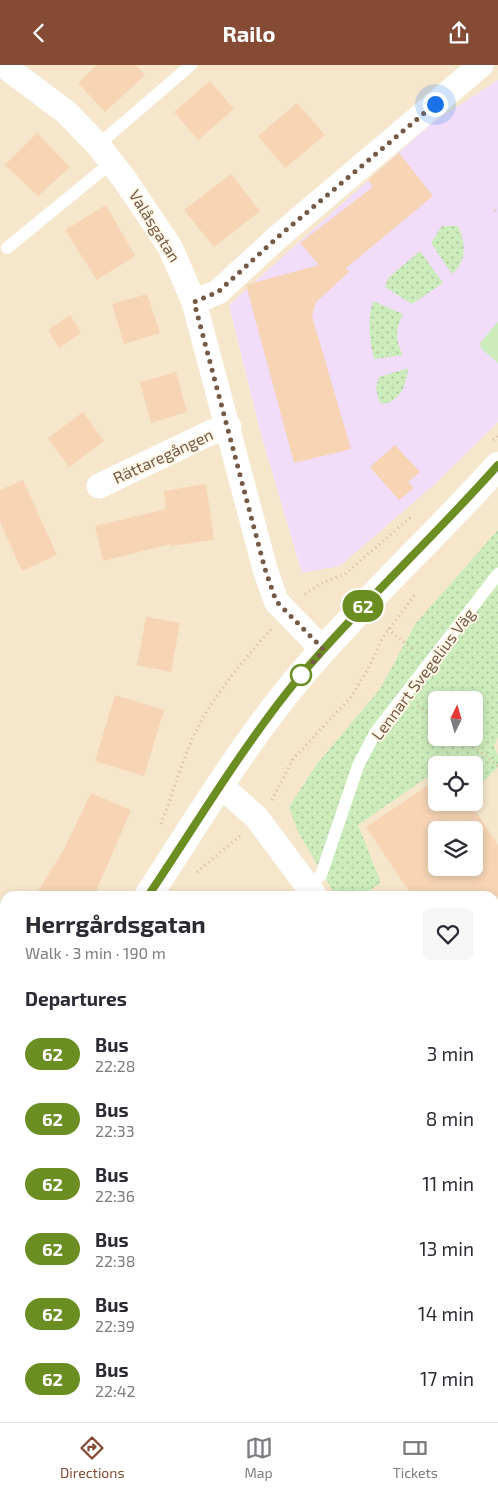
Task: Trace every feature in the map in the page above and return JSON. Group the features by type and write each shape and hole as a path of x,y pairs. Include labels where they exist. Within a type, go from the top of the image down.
{"street":[{"name":"Valåsgatan","path":"4,65 66,111 105,154 170,247 194,302 229,427 265,569 276,601 275,621 324,650"},
{"path":"194,302 218,292 286,229 481,65"},
{"name":"Rättaregången","path":"99,486 212,432 229,427"},
{"path":"151,891 220,785 270,714 370,597 498,465"},
{"path":"220,785 257,817 311,891"}],"lane":[{"path":"7,248 105,154 191,65"},
{"name":"Lennart Svegelius Väg","path":"311,891 321,875 358,765 375,733 498,574"}],"path":[{"path":"495,210 498,214"},
{"path":"160,825 195,732 211,704 232,674 275,621 304,595 324,582 345,574"},
{"path":"193,875 232,843 276,795 293,759 352,697 388,629 421,587"},
{"path":"388,629 430,663"},
{"path":"473,746 498,766"}],"shaded area":[{"path":"0,65 498,65 498,80 432,123 229,306 260,431 302,573 437,482 498,422 498,891 0,891"},
{"path":"498,80 498,422 437,482 340,566 302,573 260,431 229,305 432,123"}],"green space":[{"path":"442,226 458,226 463,239 463,258 452,274 431,243"},
{"path":"420,251 443,283 412,304 385,287 388,278"},
{"path":"373,301 403,314 398,325 397,335 398,345 403,355 374,359 369,330"},
{"path":"498,322 498,363 481,348 480,343"},
{"path":"408,368 404,386 399,395 389,402 383,404 379,402 376,387 379,377"},
{"path":"498,530 498,737 494,746 498,756 498,767 483,782 483,756 428,756 428,777 358,825 381,883 369,891 333,891 297,830 289,807 317,764 380,689 416,623"}],"building":[{"path":"97,65 136,65 145,75 105,112 78,83"},
{"path":"210,81 234,109 198,140 174,112"},
{"path":"297,103 325,135 285,168 258,136"},
{"path":"37,133 70,167 38,196 5,165"},
{"path":"399,153 433,196 346,268 349,272 316,302 312,316 351,449 294,463 246,285 319,265 300,243 373,187 368,180"},
{"path":"231,174 260,211 214,247 184,210"},
{"path":"106,205 135,256 97,280 65,230"},
{"path":"147,294 160,333 124,344 112,304"},
{"path":"70,315 81,333 59,348 48,330"},
{"path":"176,372 187,412 151,423 140,382"},
{"path":"83,412 104,441 69,467 48,438"},
{"path":"395,445 420,472 408,482 414,488 399,500 370,467"},
{"path":"23,480 57,555 22,571 0,522 0,490"},
{"path":"206,484 214,540 170,546 170,544 103,561 95,526 166,509 164,491"},
{"path":"146,617 180,623 171,672 137,665"},
{"path":"115,695 164,710 144,776 95,761"},
{"path":"428,785 428,811 475,811 482,821 428,821 428,876 483,876 483,822 498,845 498,891 409,891 366,827"},
{"path":"91,793 131,810 96,891 38,891 63,851"}],"bus line":[{"name":"62","path":"151,891 248,743 301,675 370,597 473,494 498,465"}],"route":[{"path":"301,675 324,650 276,601 265,569 229,427 194,302 218,292 279,236 435,104"}]}
